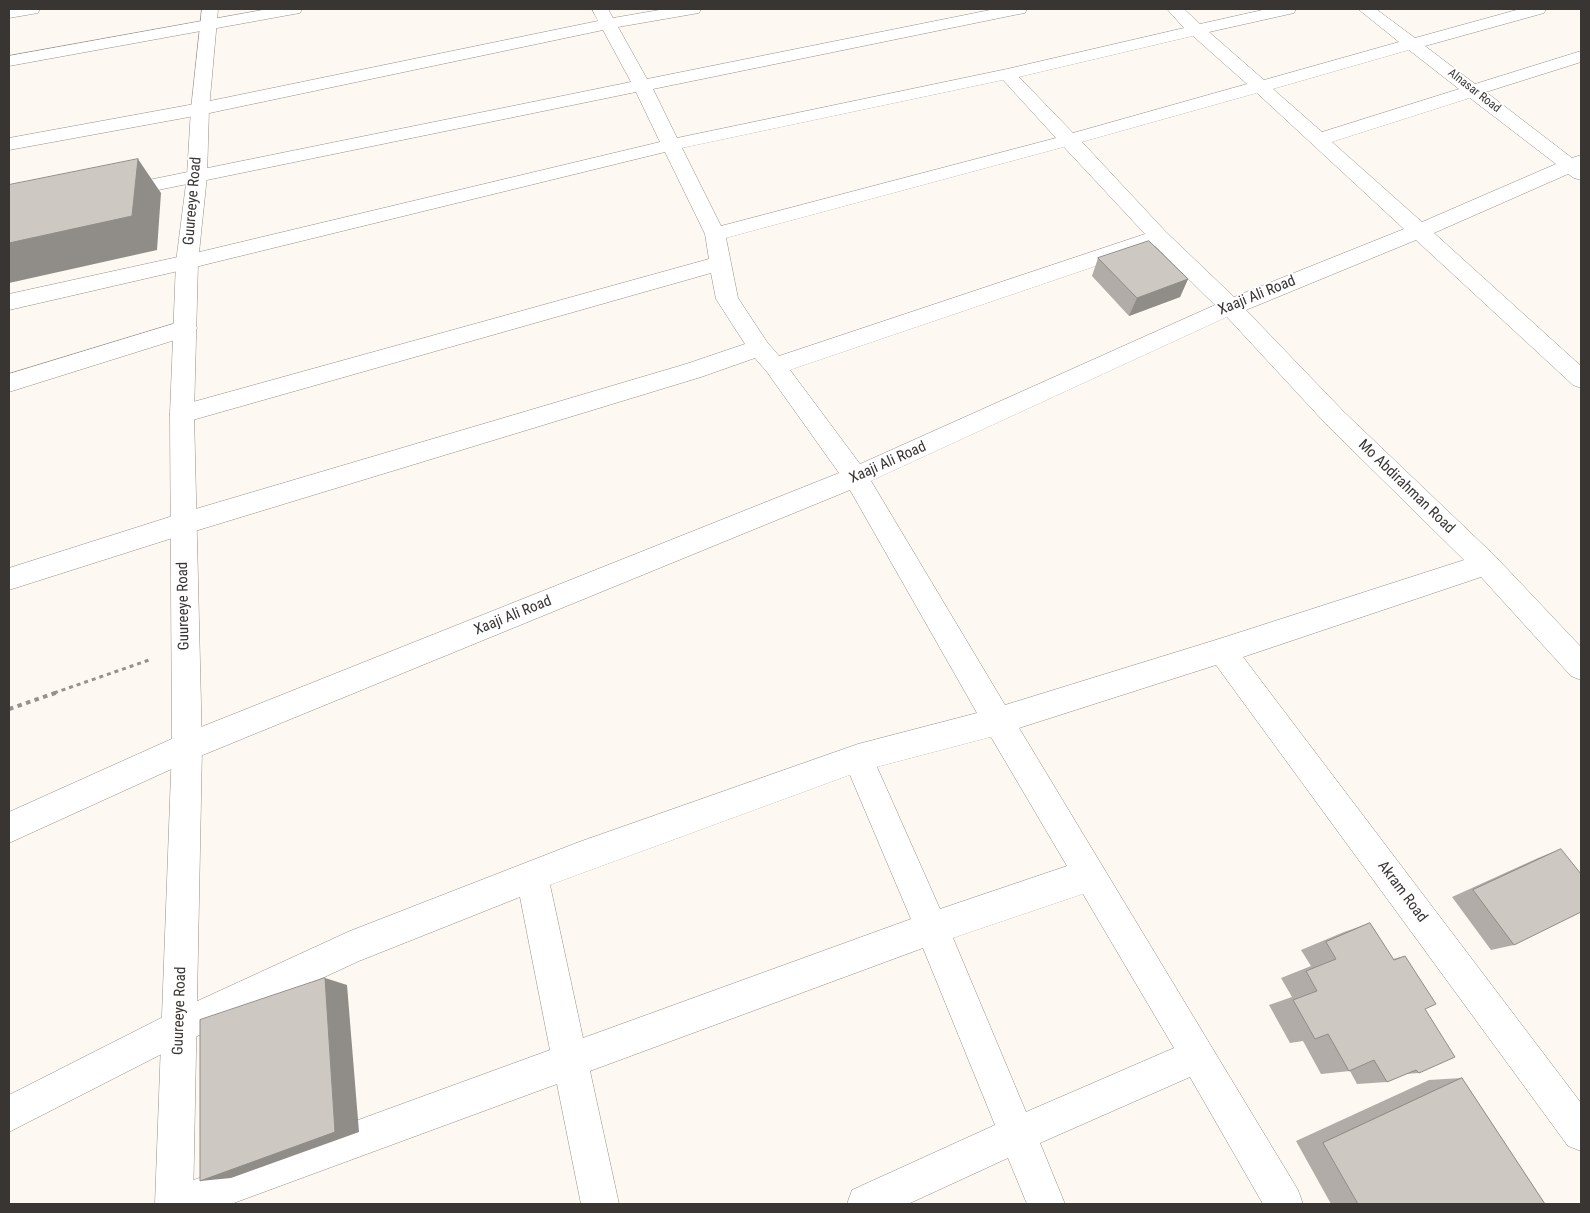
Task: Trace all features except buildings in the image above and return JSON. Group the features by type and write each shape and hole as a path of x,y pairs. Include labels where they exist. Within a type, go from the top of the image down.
{"street":[{"path":"9,13 32,9"},
{"path":"9,60 210,17 294,9"},
{"path":"9,144 200,109 604,16 692,9"},
{"path":"100,196 641,84 1019,9"},
{"path":"1175,9 1581,379"},
{"path":"9,302 187,262 671,145 1007,74 1288,9"},
{"name":"Alnasar Road","path":"1366,9 1473,91 1578,167"},
{"path":"715,234 1070,140 1538,9"},
{"path":"604,16 641,84 715,234 727,299 767,357 856,477 1284,1204"},
{"name":"Guureeye Road","path":"174,1204 187,747 182,524 182,414 187,262 197,176 200,109 210,17"},
{"path":"1318,140 1581,56"},
{"name":"Mo Abdirahman Road","path":"1007,74 1159,237 1230,307 1336,418 1486,564 1581,667"},
{"name":"Xaaji Ali Road","path":"9,828 187,747 856,477 1230,307 1578,167"},
{"path":"9,579 182,524 693,371 767,357 1159,237"},
{"path":"182,414 720,263"},
{"path":"9,383 186,328"},
{"path":"9,1114 179,1027 350,948 532,877 858,758 998,721 1222,651 1486,564"},
{"name":"Akram Road","path":"1222,651 1581,1133"},
{"path":"858,758 932,928 1046,1204"},
{"path":"180,1204 932,928 1090,875"},
{"path":"532,877 600,1204"},
{"path":"866,1204 1018,1134 1198,1056"}],"path":[{"path":"9,709 185,648"}]}
